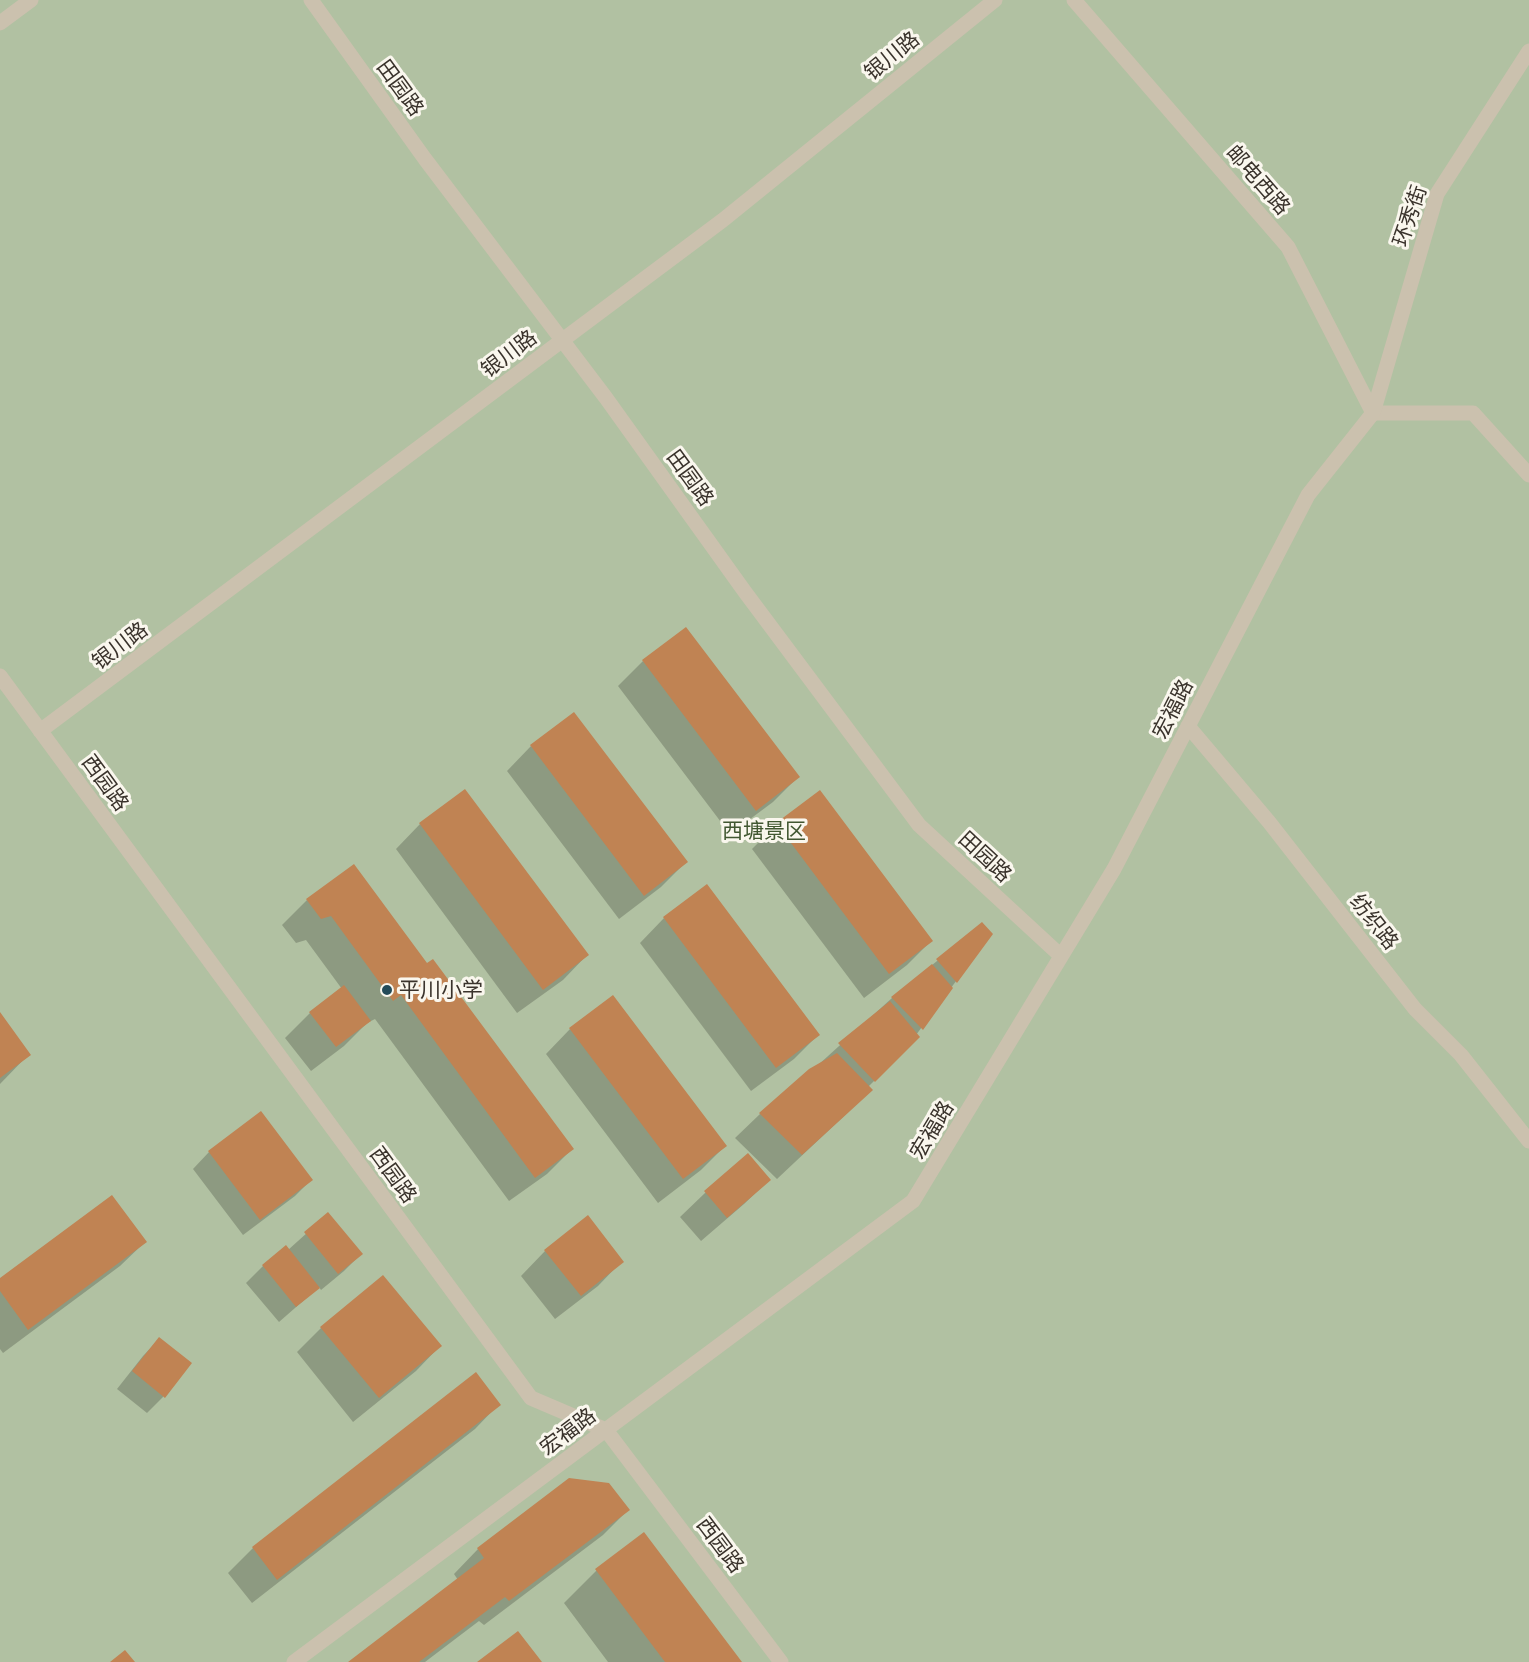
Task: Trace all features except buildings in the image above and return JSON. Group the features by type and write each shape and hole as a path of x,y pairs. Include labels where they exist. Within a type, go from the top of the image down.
{"street":[{"path":"0,23 31,0"},
{"name":"田园路","path":"311,0 425,159 606,398 745,592 919,825 1061,956"},
{"name":"银川路","path":"40,731 723,220 995,0"},
{"name":"邮电西路","path":"1074,0 1288,248 1373,413"},
{"name":"环秀街","path":"1373,413 1437,194 1529,51"},
{"path":"1373,413 1473,413 1529,475"},
{"name":"宏福路","path":"294,1662 913,1201 1114,869 1308,495 1373,413"},
{"name":"西园路","path":"0,676 531,1398 606,1430 781,1662"},
{"name":"纺织路","path":"1188,726 1269,822 1415,1009 1461,1054 1529,1141"}],"green space":[{"name":"西塘景区","path":"0,0 1529,0 1529,1662 0,1662"}],"place":[{"name":"平川小学","path":"387,990"}]}
